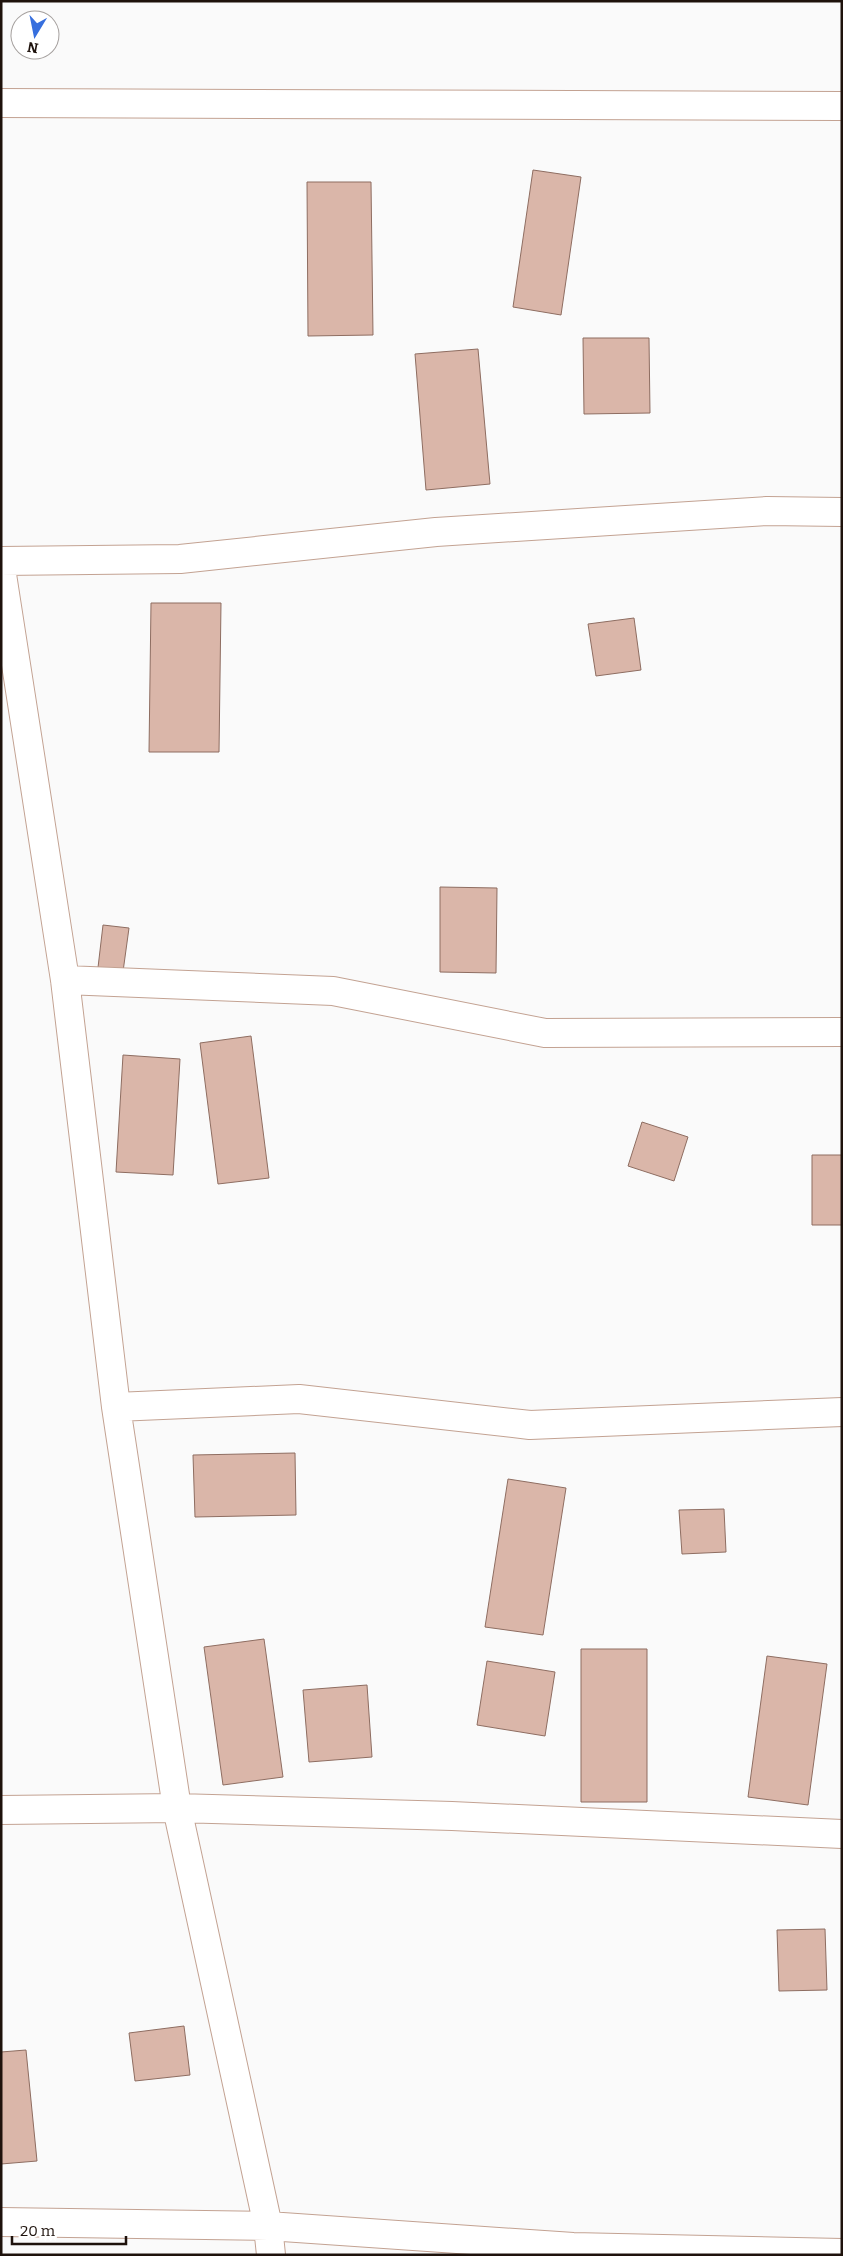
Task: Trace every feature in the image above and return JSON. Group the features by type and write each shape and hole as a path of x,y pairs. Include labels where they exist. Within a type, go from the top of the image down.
{"street":[{"path":"1,103 842,106"},
{"path":"1,561 180,559 436,532 767,511 842,512"},
{"path":"1,568 65,980 116,1407 177,1808 268,2226 271,2255"},
{"path":"65,980 333,991 545,1033 842,1032"},
{"path":"116,1407 299,1399 530,1425 842,1412"},
{"path":"1,1810 177,1808 452,1816 842,1834"},
{"path":"1,2222 268,2226 573,2247 842,2253"}],"building":[{"path":"533,170 581,177 561,315 513,307"},
{"path":"307,182 371,182 373,335 308,336"},
{"path":"583,338 649,338 650,413 584,414"},
{"path":"478,349 490,484 426,490 415,354"},
{"path":"151,603 221,603 219,752 149,752"},
{"path":"634,618 641,670 596,676 588,624"},
{"path":"440,887 497,888 496,973 440,972"},
{"path":"103,925 129,928 122,979 97,976"},
{"path":"251,1036 269,1178 218,1184 200,1043"},
{"path":"123,1055 180,1059 173,1175 116,1172"},
{"path":"642,1122 688,1137 674,1181 628,1166"},
{"path":"812,1155 842,1155 842,1225 812,1225"},
{"path":"295,1453 296,1515 195,1517 193,1455"},
{"path":"508,1479 566,1488 543,1635 485,1627"},
{"path":"724,1509 726,1552 682,1554 679,1510"},
{"path":"264,1639 283,1777 223,1785 204,1647"},
{"path":"581,1649 647,1649 647,1802 581,1802"},
{"path":"767,1656 827,1664 808,1805 748,1797"},
{"path":"487,1661 555,1672 545,1736 477,1725"},
{"path":"367,1685 372,1757 309,1762 303,1690"},
{"path":"825,1929 827,1990 779,1991 777,1930"},
{"path":"184,2026 190,2075 135,2081 129,2033"},
{"path":"26,2050 37,2161 1,2164 1,2052"}]}
